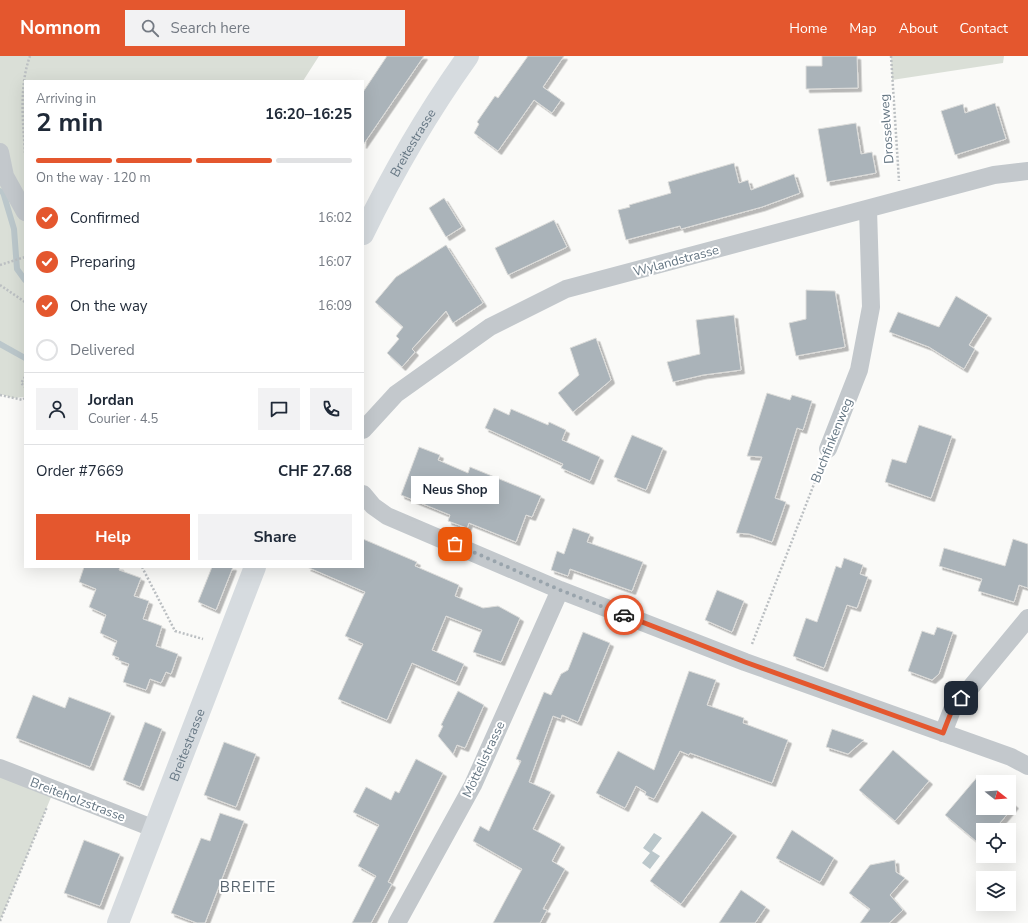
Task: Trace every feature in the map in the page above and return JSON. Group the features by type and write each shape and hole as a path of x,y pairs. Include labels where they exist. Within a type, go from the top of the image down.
{"main road":[{"name":"Breitestrasse","path":"364,232 408,149 468,56"},
{"name":"Breitestrasse","path":"118,923 255,568"}],"street":[{"path":"0,152 5,176 24,210"},
{"name":"Wylandstrasse","path":"364,429 396,394 490,326 566,289 994,175 1028,171"},
{"name":"Buchfinkenweg","path":"828,449 860,370 872,307 868,209"},
{"path":"364,495 373,506 387,516 560,590 745,662 1011,757 1028,766"},
{"name":"Möttelistrasse","path":"397,923 473,785 560,590"},
{"path":"943,733 952,710 1028,618"},
{"name":"Breiteholzstrasse","path":"0,768 155,829"}],"path":[{"path":"25,80 30,56"},
{"name":"Drosselweg","path":"891,56 900,200"},
{"path":"24,86 24,138"},
{"path":"0,265 24,257"},
{"path":"0,285 24,301"},
{"path":"24,378 21,383 24,386"},
{"path":"0,394 24,399"},
{"name":"Buchfinkenweg","path":"745,662 828,449"},
{"path":"143,568 175,630 203,639"},
{"path":"0,922 54,790"}],"shaded area":[{"path":"0,56 319,56 304,80 24,80 24,397 13,398 0,394"},
{"path":"891,56 1004,56 1003,63 892,80"},
{"path":"0,768 54,790 0,921"},
{"path":"654,833 662,838 652,851 660,856 650,869 642,863 650,853 643,848"}],"building":[{"path":"387,56 424,56 364,144 364,90"},
{"path":"528,56 564,56 543,87 561,100 552,113 534,100 498,151 474,133 479,124 477,122 495,96 498,98"},
{"path":"822,56 857,56 858,88 806,89 806,66 822,66"},
{"path":"995,103 1006,139 955,155 941,111 963,104 965,113"},
{"path":"856,123 861,154 872,152 876,173 827,182 818,129"},
{"path":"734,163 739,183 748,180 751,190 794,174 800,193 762,207 681,229 680,226 626,240 618,210 630,207 629,205 671,193 668,182"},
{"path":"444,198 462,227 446,237 429,208"},
{"path":"554,220 567,247 508,275 495,248"},
{"path":"446,245 483,303 453,323 446,311 412,349 415,352 402,367 387,353 399,339 396,336 403,327 375,302 396,277"},
{"path":"806,290 835,291 845,347 796,356 789,323 806,319"},
{"path":"956,296 988,315 969,345 975,349 964,369 929,347 889,332 898,312 939,327"},
{"path":"734,315 741,370 703,375 673,382 667,362 700,354 696,320"},
{"path":"596,338 611,380 573,412 558,393 579,375 570,348"},
{"path":"767,393 790,400 792,395 812,401 803,430 797,428 775,498 786,502 772,542 749,534 736,533 762,457 747,456"},
{"path":"494,408 509,415 511,409 548,425 549,422 566,430 562,440 600,457 590,481 561,468 563,464 485,428"},
{"path":"919,425 952,436 931,498 885,482 892,459 906,463"},
{"path":"632,435 663,448 646,490 614,477"},
{"path":"419,447 440,455 438,460 468,473 470,467 541,496 532,517 526,515 516,542 469,523 467,528 448,521 450,515 401,495"},
{"path":"573,528 590,534 587,542 643,562 632,591 570,569 568,576 551,570 557,551 564,554"},
{"path":"364,539 417,562 415,566 459,585 455,596 483,608 498,606 520,618 501,662 473,652 482,630 446,616 432,650 464,664 456,682 412,663 387,720 338,699 363,644 345,636 365,592 309,568 364,568"},
{"path":"1013,539 1028,544 1028,588 1019,585 1014,602 978,591 982,579 939,566 944,548 1005,566"},
{"path":"844,558 863,565 860,574 868,577 857,608 847,605 824,668 793,656 806,618 817,622 836,566 841,568"},
{"path":"84,568 120,568 119,570 141,578 134,596 149,601 143,619 162,626 156,646 178,654 171,674 166,672 161,683 150,679 146,690 123,682 129,664 118,660 119,658 112,655 117,641 100,633 106,615 89,607 96,589 79,582"},
{"path":"212,568 233,568 216,610 198,602"},
{"path":"717,590 744,601 732,632 705,620"},
{"path":"937,627 953,632 939,674 932,680 908,671 922,631 934,635"},
{"path":"583,632 610,643 578,722 562,715 561,719 553,716 529,782 551,792 533,829 561,844 552,861 565,869 543,909 547,910 540,923 493,923 522,869 473,841 480,826 489,831 521,761 516,759 544,692 551,695 561,674 568,670"},
{"path":"689,671 716,680 707,705 744,718 743,723 788,740 772,783 690,753 689,755 680,751 654,799 645,795 646,792 636,786 625,808 596,793 618,751 654,770"},
{"path":"458,691 484,705 465,748 457,745 453,754 438,736 443,726 441,725"},
{"path":"33,695 65,708 69,697 111,713 90,767 16,738"},
{"path":"145,722 162,729 140,787 123,780"},
{"path":"832,729 864,740 848,754 826,747"},
{"path":"224,742 256,754 236,807 204,795"},
{"path":"893,750 929,781 895,821 859,790"},
{"path":"416,759 443,773 388,882 392,884 371,923 352,923 376,876 358,866 379,825 353,812 366,787 391,800 395,791 399,793"},
{"path":"976,779 976,815 1007,815 1000,823 976,823 976,841 945,815"},
{"path":"702,811 733,833 681,904 650,881"},
{"path":"220,813 244,821 205,923 197,923 171,913 201,838 210,841"},
{"path":"792,830 834,858 820,882 776,858"},
{"path":"84,840 120,854 100,906 64,893"},
{"path":"895,860 896,872 905,878 890,895 903,910 889,923 860,923 870,909 849,893 870,865"},
{"path":"741,890 766,907 755,923 719,923"}],"waterway":[{"path":"0,191 3,192 14,229 17,269 24,279"},
{"path":"0,344 24,357"}],"way so far":[{"path":"455,544 560,590 624,615"}],"place":[{"name":"Neus Shop","path":"455,544"}],"district":[{"name":"BREITE","path":"248,887"}],"route":[{"path":"624,615 745,662 943,733 952,710 961,698"}]}
